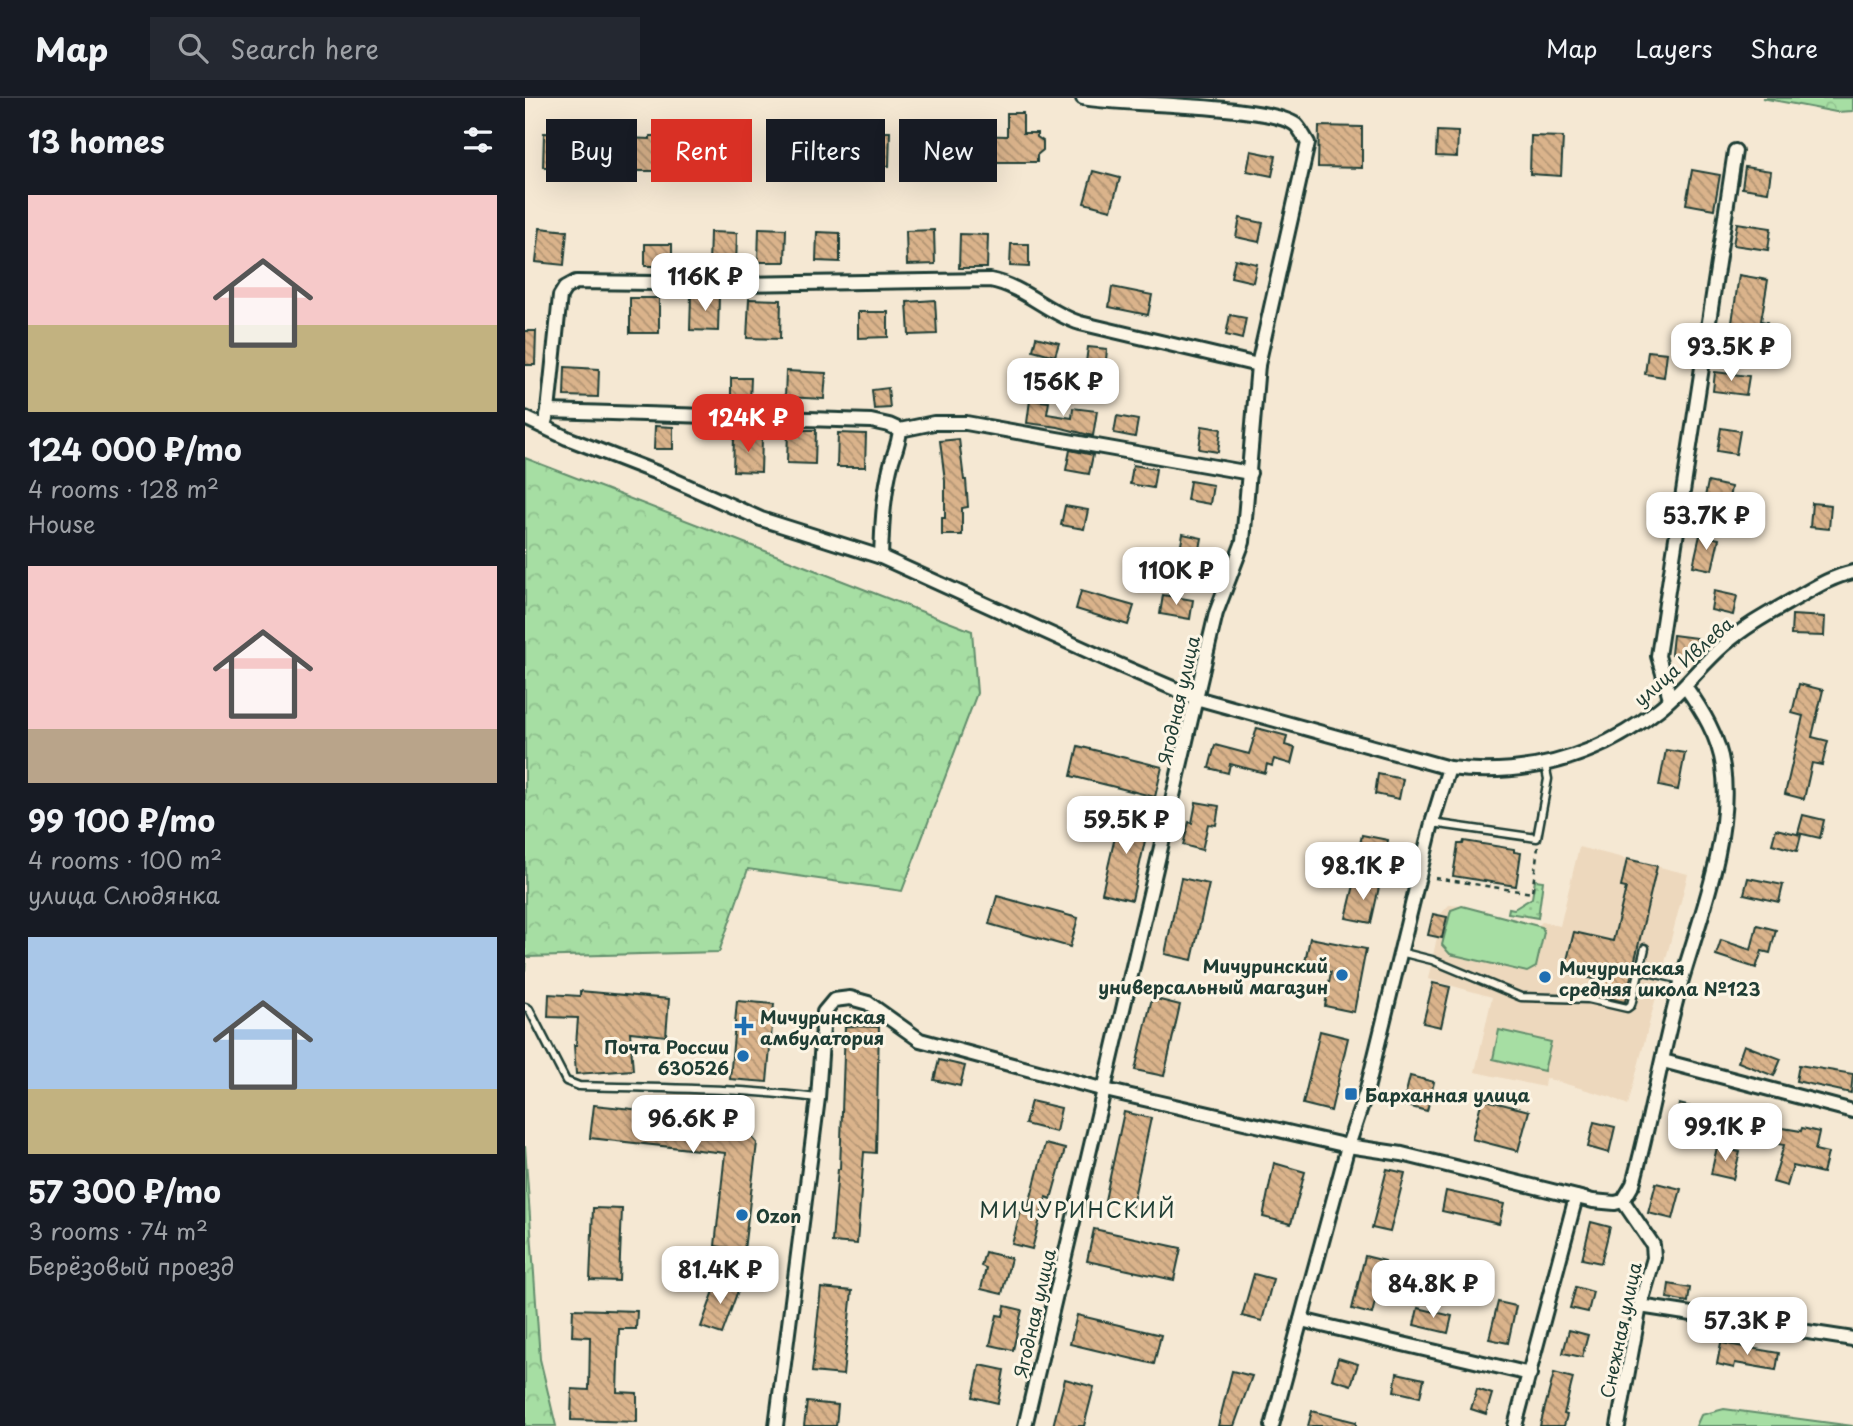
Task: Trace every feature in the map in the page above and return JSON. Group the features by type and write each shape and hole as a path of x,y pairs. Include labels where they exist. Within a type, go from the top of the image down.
{"street":[{"name":"Ягодная улица","path":"1025,1426 1216,613 1243,542 1258,365 1308,143 1296,125 1264,114 1107,103 1083,98"},
{"path":"1670,698 1658,656 1735,151"},
{"path":"544,426 548,411 560,296 565,288 576,282 732,284 990,280 1013,288 1062,317 1080,323 1258,365"},
{"path":"548,411 871,421 900,429 934,423 966,423 1250,473"},
{"name":"улица Ивлева","path":"525,418 761,519 881,557 1196,698 1449,768 1485,772 1545,765 1569,759 1615,738 1660,708 1724,645 1751,624 1836,576 1853,572"},
{"path":"881,557 883,501 890,466 898,448 900,429"},
{"path":"776,1426 818,1098 824,1012 834,1000 850,998 868,1003 920,1040 1105,1090 1347,1146 1402,1154 1576,1197 1607,1203 1623,1201 1633,1184 1682,981 1724,830 1723,766 1717,743 1702,710 1685,686"},
{"path":"1272,1426 1347,1146 1367,1088 1432,823 1449,768"},
{"path":"1663,1061 1853,1111"},
{"path":"1515,1426 1576,1197"},
{"name":"Снежная улица","path":"1618,1426 1640,1306 1654,1258 1653,1245 1623,1201"},
{"path":"1640,1306 1853,1339"},
{"path":"1301,1320 1530,1374"}],"lane":[{"path":"1432,823 1537,838 1548,779 1545,765"},
{"path":"1400,953 1432,961 1521,997 1588,999 1627,1008 1631,1006 1645,948"},
{"path":"1639,970 1682,981"},
{"path":"525,1007 529,1009 566,1081 579,1086 730,1090 818,1098"}],"path":[{"path":"1436,878 1532,893 1537,838"}],"shaded area":[{"name":"Мичуринская средняя школа №123","path":"1579,847 1688,874 1628,1105 1611,1097 1545,1078 1544,1087 1475,1072 1492,997 1428,979 1437,937 1442,938 1447,917 1440,915 1449,905 1539,925 1542,922 1560,926"}],"green space":[{"path":"1762,98 1853,98 1853,111 1836,112"},
{"path":"525,458 972,631 977,693 902,891 748,869 719,952 526,957 525,971"},
{"path":"1535,880 1543,881 1538,918 1508,913 1509,908 1514,909 1532,898"},
{"path":"1462,906 1542,927 1544,932 1536,967 1527,972 1450,954 1442,945 1451,910"},
{"path":"1499,1030 1551,1042 1544,1071 1493,1059"},
{"path":"525,1146 540,1359 556,1426 525,1426"},
{"path":"1724,1409 1853,1426 1696,1426 1701,1415"}],"building":[{"path":"1007,113 1023,113 1023,133 1037,133 1037,137 1043,141 1043,150 1037,155 1037,162 997,162 997,136 1007,136"},
{"path":"1319,126 1362,127 1362,168 1318,167"},
{"path":"1437,131 1458,132 1457,157 1436,156"},
{"path":"885,132 890,132 889,166 885,166"},
{"path":"544,133 546,133 546,167 543,167"},
{"path":"650,136 651,171 637,171 637,138 650,139"},
{"path":"1531,136 1563,137 1561,176 1530,174"},
{"path":"1251,151 1276,156 1272,176 1247,171"},
{"path":"1745,167 1771,171 1768,192 1742,188"},
{"path":"1692,170 1720,175 1714,209 1686,204"},
{"path":"1093,171 1120,178 1111,210 1084,203"},
{"path":"1240,218 1263,223 1259,242 1236,237"},
{"path":"1737,223 1771,228 1768,250 1733,245"},
{"path":"540,228 567,231 564,265 536,262"},
{"path":"759,228 786,229 785,262 758,262"},
{"path":"934,230 935,264 907,265 906,231"},
{"path":"710,232 737,233 736,267 709,266"},
{"path":"817,232 840,233 840,262 816,261"},
{"path":"960,234 988,235 987,268 959,268"},
{"path":"645,244 672,244 672,266 645,266"},
{"path":"1011,244 1029,244 1029,267 1010,266"},
{"path":"1235,259 1257,264 1253,282 1231,277"},
{"path":"1739,275 1768,280 1761,321 1767,322 1764,341 1730,336"},
{"path":"1112,287 1152,295 1148,315 1109,307"},
{"path":"691,295 719,296 718,331 690,330"},
{"path":"630,298 659,298 659,333 630,333"},
{"path":"749,299 781,300 780,339 747,338"},
{"path":"935,300 937,334 909,335 907,302"},
{"path":"858,312 888,312 888,337 858,338"},
{"path":"1230,315 1246,318 1242,339 1226,335"},
{"path":"525,331 536,331 535,365 525,365"},
{"path":"1036,337 1059,343 1055,356 1033,350"},
{"path":"1088,347 1107,349 1105,372 1085,370"},
{"path":"1648,351 1667,353 1664,377 1645,374"},
{"path":"565,367 599,369 598,397 564,396"},
{"path":"786,371 826,373 824,399 785,397"},
{"path":"1715,372 1749,376 1746,395 1713,391"},
{"path":"731,378 751,378 750,402 731,401"},
{"path":"888,388 890,408 874,409 872,390"},
{"path":"1030,400 1049,402 1047,414 1072,418 1073,408 1097,411 1093,436 1027,423"},
{"path":"1117,416 1138,420 1135,437 1114,433"},
{"path":"655,426 673,427 673,449 654,449"},
{"path":"1202,426 1221,429 1218,452 1199,449"},
{"path":"1721,428 1740,431 1736,454 1717,451"},
{"path":"788,430 816,430 815,464 787,463"},
{"path":"838,433 866,434 865,467 837,467"},
{"path":"734,437 762,438 761,472 733,471"},
{"path":"959,439 968,507 962,508 962,535 942,535 945,481 940,441"},
{"path":"1070,450 1093,455 1089,474 1066,470"},
{"path":"1133,465 1156,469 1153,488 1130,484"},
{"path":"1190,481 1213,485 1210,504 1187,500"},
{"path":"1708,482 1731,487 1728,506 1704,502"},
{"path":"1812,503 1831,505 1829,529 1810,527"},
{"path":"1065,506 1088,510 1084,529 1061,525"},
{"path":"1183,534 1202,538 1195,576 1176,572"},
{"path":"1700,535 1719,539 1712,570 1693,566"},
{"path":"1081,591 1134,606 1128,625 1076,609"},
{"path":"1714,591 1737,596 1733,615 1711,610"},
{"path":"1163,595 1193,600 1190,619 1160,614"},
{"path":"1792,615 1825,617 1824,636 1791,635"},
{"path":"1673,635 1697,638 1694,657 1671,654"},
{"path":"1799,684 1823,690 1812,737 1828,741 1822,765 1812,763 1804,799 1785,794 1803,716 1792,713"},
{"path":"1257,728 1287,736 1285,745 1295,748 1291,764 1274,759 1272,766 1267,764 1265,773 1230,764 1228,773 1209,768 1215,745 1249,754"},
{"path":"1078,746 1162,767 1155,797 1071,776"},
{"path":"1666,750 1685,753 1678,790 1659,786"},
{"path":"1378,774 1403,779 1399,799 1375,794"},
{"path":"1196,802 1219,806 1216,825 1208,824 1202,850 1183,845 1189,822 1192,823"},
{"path":"1121,811 1150,818 1132,900 1102,893"},
{"path":"1803,815 1824,820 1820,838 1798,833"},
{"path":"1776,829 1801,835 1797,851 1772,844"},
{"path":"1362,835 1388,840 1384,863 1357,858"},
{"path":"1464,841 1514,849 1514,852 1521,853 1516,886 1453,876 1458,844 1463,844"},
{"path":"1627,859 1657,866 1625,1002 1599,996 1602,981 1564,972 1574,932 1613,941 1626,888 1621,887"},
{"path":"1181,878 1209,884 1192,960 1165,954"},
{"path":"1748,878 1783,885 1779,902 1744,894"},
{"path":"1355,881 1379,887 1371,923 1346,918"},
{"path":"997,896 1078,918 1070,947 989,924"},
{"path":"1433,914 1447,917 1442,938 1428,935"},
{"path":"1757,925 1776,930 1770,953 1762,951 1756,968 1716,955 1721,940 1751,950"},
{"path":"1310,938 1366,949 1354,1012 1325,1006 1331,972 1304,967"},
{"path":"1433,983 1450,987 1441,1027 1423,1023"},
{"path":"580,991 669,999 666,1036 630,1032 633,1070 576,1074 574,1045 578,1018 548,1017 549,994 580,996"},
{"path":"1152,998 1180,1005 1164,1076 1135,1070"},
{"path":"737,1001 774,1004 767,1082 730,1079"},
{"path":"845,1026 879,1027 876,1153 864,1152 857,1244 832,1242 840,1169"},
{"path":"1320,1031 1348,1038 1331,1111 1303,1104"},
{"path":"1744,1045 1781,1059 1774,1076 1738,1062"},
{"path":"939,1060 965,1066 960,1086 934,1080"},
{"path":"1799,1065 1853,1074 1851,1093 1796,1081"},
{"path":"1410,1076 1434,1082 1427,1111 1403,1105"},
{"path":"1482,1099 1529,1111 1518,1151 1472,1139"},
{"path":"1031,1101 1061,1108 1056,1132 1025,1124"},
{"path":"1679,1104 1707,1111 1703,1127 1676,1120"},
{"path":"594,1105 737,1120 757,1143 744,1250 715,1246 725,1153 590,1138"},
{"path":"1124,1112 1151,1118 1132,1206 1105,1200"},
{"path":"1594,1122 1615,1127 1609,1153 1588,1147"},
{"path":"1771,1126 1819,1132 1815,1150 1828,1153 1823,1173 1793,1166 1787,1186 1773,1182 1784,1145 1768,1142"},
{"path":"1045,1144 1065,1149 1051,1199 1046,1197 1032,1249 1012,1244 1021,1211 1027,1212"},
{"path":"1717,1147 1740,1152 1733,1179 1711,1174"},
{"path":"1274,1163 1305,1172 1291,1224 1263,1217"},
{"path":"1387,1169 1405,1173 1390,1232 1372,1228"},
{"path":"1656,1183 1681,1189 1673,1219 1648,1213"},
{"path":"1446,1191 1504,1204 1499,1224 1442,1211"},
{"path":"593,1208 622,1209 619,1281 590,1280"},
{"path":"1591,1222 1610,1227 1601,1263 1582,1259"},
{"path":"1094,1229 1181,1248 1174,1280 1087,1261"},
{"path":"985,1252 1011,1258 1002,1294 981,1289 986,1268 981,1266"},
{"path":"1365,1256 1385,1261 1372,1314 1352,1309"},
{"path":"1254,1274 1273,1279 1262,1321 1242,1316"},
{"path":"719,1277 740,1285 722,1334 701,1327"},
{"path":"1669,1284 1690,1288 1688,1302 1667,1298"},
{"path":"1576,1287 1593,1292 1588,1312 1570,1308"},
{"path":"821,1288 852,1291 843,1375 812,1372"},
{"path":"1498,1302 1516,1306 1508,1343 1489,1339"},
{"path":"1005,1306 1022,1310 1013,1350 990,1345 997,1315 1003,1316"},
{"path":"1418,1308 1452,1316 1448,1333 1414,1325"},
{"path":"573,1309 637,1311 636,1329 619,1329 617,1392 637,1393 637,1422 571,1420 572,1389 589,1390 590,1337 572,1336"},
{"path":"1077,1315 1161,1335 1154,1364 1070,1344"},
{"path":"1569,1330 1588,1335 1582,1357 1563,1353"},
{"path":"1721,1343 1779,1353 1776,1370 1735,1363 1734,1368 1717,1364"},
{"path":"1338,1358 1358,1364 1351,1385 1332,1379"},
{"path":"980,1365 1004,1370 998,1403 973,1397"},
{"path":"1232,1371 1252,1376 1234,1426 1218,1426"},
{"path":"1397,1373 1424,1379 1420,1397 1394,1391"},
{"path":"1554,1373 1573,1378 1564,1414 1567,1415 1564,1426 1540,1426"},
{"path":"1065,1379 1094,1387 1084,1426 1053,1426"},
{"path":"1477,1389 1492,1394 1486,1414 1471,1409"},
{"path":"807,1402 838,1405 836,1426 804,1426"},
{"path":"1312,1411 1356,1422 1356,1426 1308,1426"}],"place":[{"name":"Мичуринский универсальный магазин","path":"1342,975"},
{"name":"Мичуринская средняя школа №123","path":"1545,977"},
{"name":"Мичуринская амбулатория","path":"744,1026"},
{"name":"Почта России 630526","path":"743,1056"},
{"name":"Барханная улица","path":"1351,1094"},
{"name":"Ozon","path":"742,1215"}],"district":[{"name":"МИЧУРИНСКИЙ","path":"1078,1209"}]}
